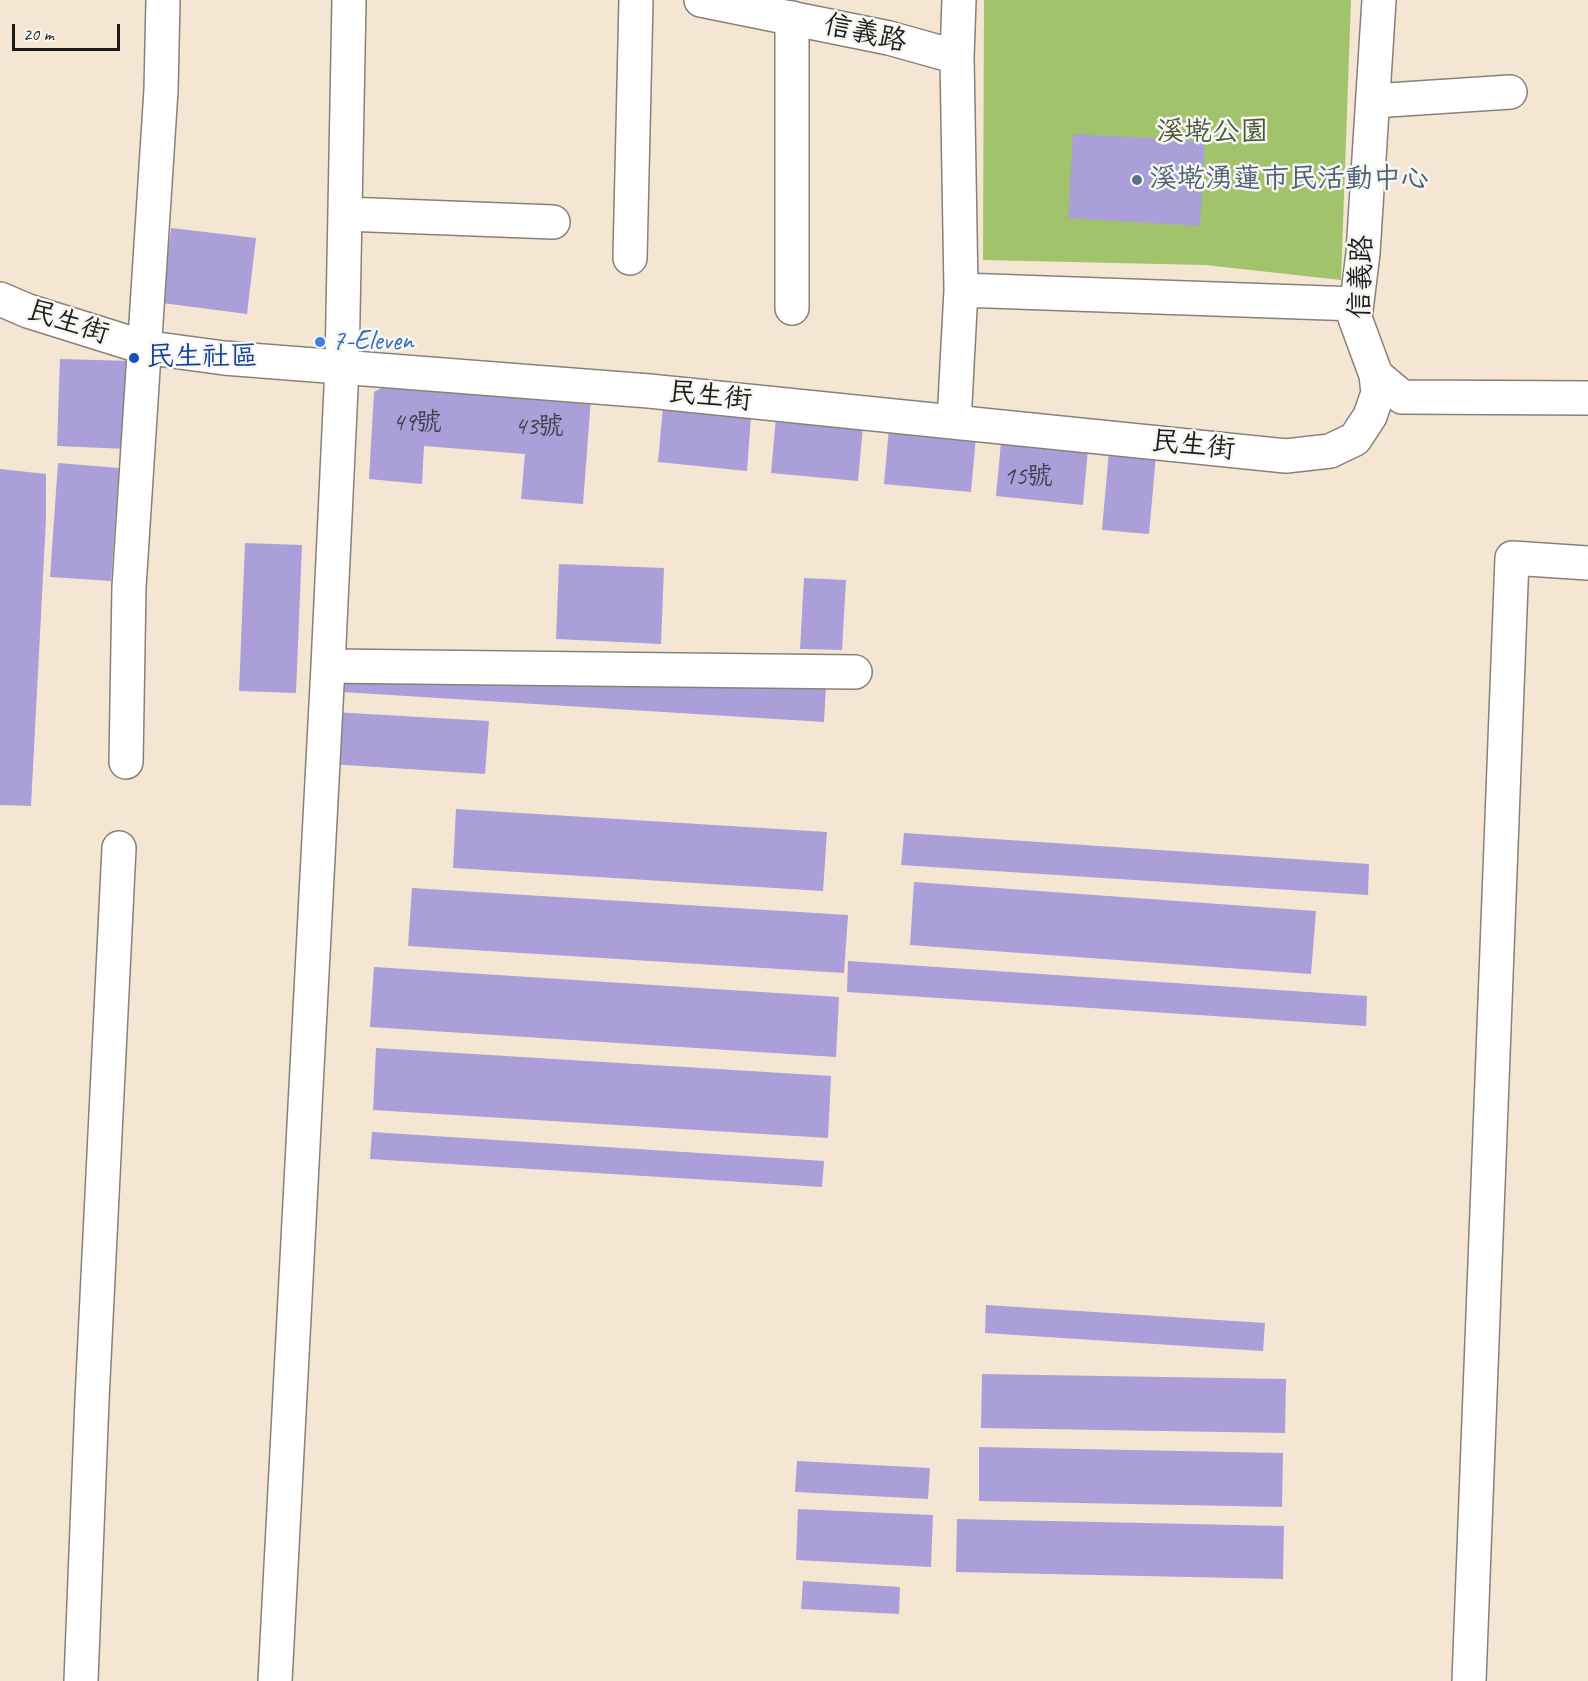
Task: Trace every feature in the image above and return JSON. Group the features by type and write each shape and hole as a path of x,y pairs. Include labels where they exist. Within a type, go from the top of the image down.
{"street":[{"path":"126,762 129,587 161,90 163,0"},
{"path":"275,1681 342,367 349,0"},
{"path":"630,258 636,0"},
{"name":"信義路","path":"701,0 889,38 957,57"},
{"path":"954,422 962,290 957,57 959,0"},
{"name":"信義路","path":"1379,0 1363,253 1355,318 1376,375 1402,397 1588,398"},
{"path":"792,18 792,308"},
{"path":"1373,101 1510,92"},
{"path":"345,214 553,222"},
{"path":"962,290 1356,304"},
{"name":"民生街","path":"0,299 27,310 143,347 224,358 649,391 1286,456 1330,451 1355,439 1370,416 1378,393 1376,375"},
{"path":"1469,1681 1512,558 1588,563"},
{"path":"328,666 855,672"},
{"path":"81,1681 91,1412 119,848"}],"green space":[{"name":"溪墘公園","path":"984,0 1351,0 1341,280 1205,265 983,260"}],"building":[{"name":"溪墘湧蓮市民活動中心","path":"1073,134 1205,141 1200,226 1068,218"},
{"path":"171,228 256,238 247,314 162,303"},
{"path":"60,359 132,361 128,449 57,446"},
{"path":"392,382 591,398 583,504 521,499 525,454 424,446 422,484 369,479 374,392"},
{"path":"663,407 751,416 747,471 658,462"},
{"path":"776,418 863,426 858,481 771,473"},
{"path":"889,428 976,436 971,492 884,484"},
{"path":"1001,442 1088,449 1083,505 996,496"},
{"path":"1109,451 1156,455 1149,534 1102,530"},
{"path":"58,463 119,468 111,581 50,577"},
{"path":"0,469 46,474 46,519 31,806 0,805"},
{"path":"245,543 302,545 296,693 239,691"},
{"path":"559,564 664,568 661,644 556,639"},
{"path":"804,578 846,580 842,650 800,649"},
{"path":"328,653 826,686 824,722 326,691"},
{"path":"333,712 489,721 485,774 330,764"},
{"path":"456,809 827,832 823,891 453,868"},
{"path":"904,833 1369,864 1368,895 901,865"},
{"path":"914,882 1316,911 1311,974 910,945"},
{"path":"412,888 848,915 844,973 408,946"},
{"path":"848,961 1367,996 1366,1026 847,992"},
{"path":"374,967 839,997 836,1057 370,1027"},
{"path":"376,1048 831,1076 828,1138 373,1110"},
{"path":"372,1132 824,1161 822,1187 370,1159"},
{"path":"986,1305 1265,1323 1263,1351 985,1333"},
{"path":"982,1374 1286,1379 1285,1433 981,1428"},
{"path":"979,1447 1283,1453 1282,1507 979,1501"},
{"path":"797,1461 930,1468 928,1499 795,1492"},
{"path":"798,1509 933,1515 931,1567 796,1560"},
{"path":"957,1519 1284,1526 1283,1579 956,1572"},
{"path":"803,1581 900,1587 899,1614 801,1609"}],"place":[{"name":"溪墘湧蓮市民活動中心","path":"1137,180"},
{"name":"7-Eleven","path":"320,342"},
{"name":"民生社區","path":"134,358"}]}
